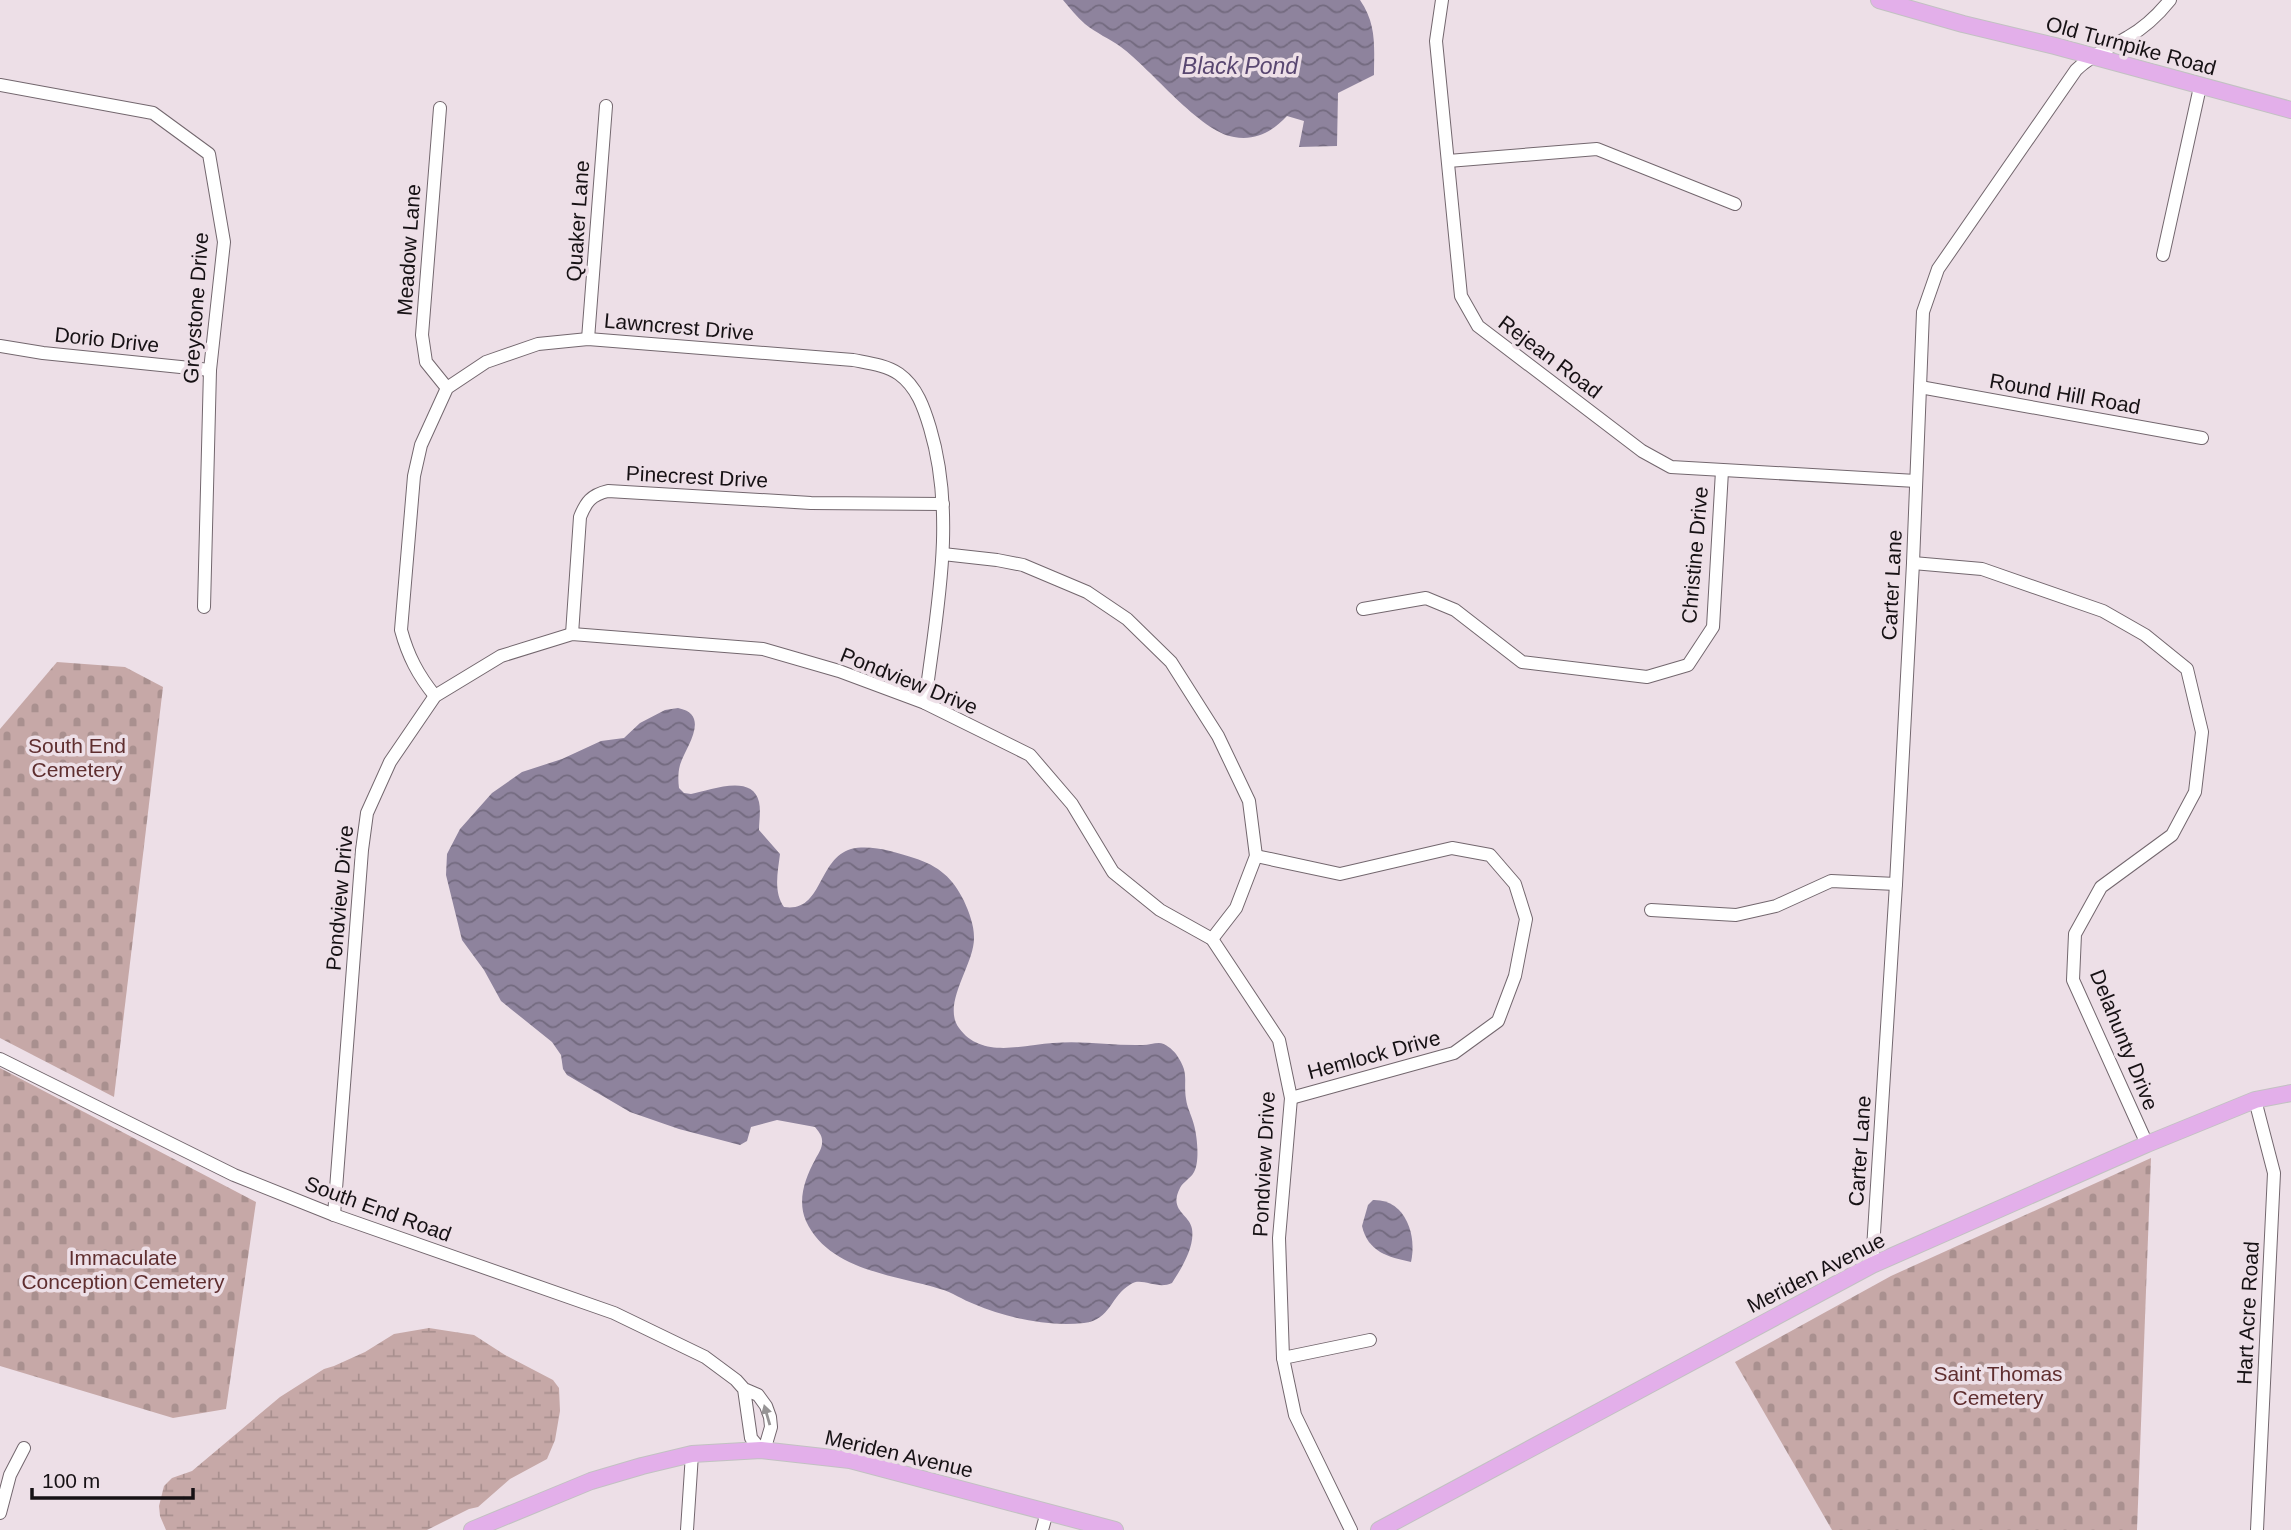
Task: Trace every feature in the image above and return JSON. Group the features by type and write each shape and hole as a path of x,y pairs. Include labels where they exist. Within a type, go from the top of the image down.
{"main road":[{"name":"Old Turnpike Road","path":"1879,0 2291,110"},
{"name":"Meriden Avenue","path":"1379,1530 1872,1265 2147,1144 2255,1100 2291,1093"},
{"name":"Meriden Avenue","path":"472,1530 592,1481 642,1466 692,1454 761,1450 850,1460 1115,1530"}],"street":[{"name":"Rejean Road","path":"1442,0 1436,41 1461,296 1478,326 1642,451 1671,467 1916,481"},
{"name":"Carter Lane","path":"1872,1265 1896,884 1923,312 1938,269 2076,70 2092,56 2129,37 2149,22 2170,0"},
{"name":"Greystone Drive","path":"0,85 153,113 209,154 223,242 210,370 204,607"},
{"path":"2164,255 2200,87"},
{"name":"Quaker Lane","path":"588,339 606,107"},
{"name":"Meadow Lane","path":"440,108 422,335 426,362 447,388"},
{"path":"1448,161 1597,149 1735,204"},
{"name":"Lawncrest Drive","path":"447,388 486,362 538,344 588,339 853,360 877,365 899,374 923,404 939,458 943,504 943,554 925,703"},
{"name":"Dorio Drive","path":"0,346 210,370"},
{"name":"Round Hill Road","path":"1920,387 2202,439"},
{"path":"435,696 419,677 407,653 401,630 414,476 421,445 447,388"},
{"name":"Christine Drive","path":"1363,609 1426,598 1455,610 1522,662 1647,677 1688,665 1713,626 1722,471"},
{"name":"Pinecrest Drive","path":"572,634 580,517 585,502 596,494 608,491 811,503 943,504"},
{"path":"943,554 997,560 1040,571 1087,592 1127,619 1171,662 1218,736 1249,801 1255,856 1236,908 1212,939"},
{"name":"Delahunty Drive","path":"1913,563 1982,569 2103,611 2145,635 2187,669 2202,732 2195,792 2172,835 2101,887 2075,934 2073,980 2147,1144"},
{"name":"Pondview Drive","path":"334,1215 367,813 390,762 435,696 501,656 572,634 764,649 839,671 925,703 1030,755 1072,804 1113,872 1160,910 1212,939 1279,1040 1291,1098 1279,1238 1283,1358 1295,1415 1350,1530"},
{"name":"Hemlock Drive","path":"1255,856 1340,874 1452,848 1490,855 1515,884 1526,919 1515,976 1498,1021 1454,1053 1291,1098"},
{"path":"1651,910 1736,915 1776,906 1831,881 1896,884"},
{"name":"South End Road","path":"0,1059 234,1175 334,1215 614,1312 705,1357 744,1389 758,1395 770,1417 769,1437 761,1450"},
{"name":"Hart Acre Road","path":"2255,1100 2274,1173 2257,1530"},
{"path":"1283,1358 1370,1340"},
{"path":"744,1389 751,1438 761,1450"},
{"path":"0,1513 10,1475 24,1448"},
{"path":"687,1530 692,1454"},
{"path":"1042,1530 1047,1512"}],"green space":[{"name":"South End Cemetery","path":"57,662 125,667 163,687 114,1097 0,1038 0,729"},
{"name":"Immaculate Conception Cemetery","path":"0,1068 256,1202 226,1409 173,1418 0,1366"},
{"name":"Saint Thomas Cemetery","path":"2151,1158 2137,1530 1832,1530 1735,1362 1891,1276"},
{"path":"429,1328 474,1335 553,1380 559,1388 560,1411 555,1440 547,1459 510,1479 478,1507 427,1530 166,1530 159,1506 164,1486 172,1478 192,1471 280,1397 324,1369 365,1352 394,1334"}],"water":[{"name":"Black Pond","path":"1063,0 1360,0 1372,27 1374,75 1338,93 1337,146 1299,147 1304,121 1287,116 1264,134 1250,138 1234,137 1221,133 1191,112 1121,47 1085,24"},
{"path":"678,708 693,717 695,725 680,765 679,788 684,793 691,794 719,787 740,786 755,793 760,805 759,830 780,854 777,888 784,907 797,907 806,902 832,863 851,849 866,847 899,853 931,865 950,879 964,901 974,932 973,948 954,1007 959,1028 968,1038 979,1044 1003,1048 1064,1042 1132,1045 1159,1043 1174,1052 1185,1072 1187,1106 1195,1130 1197,1155 1194,1172 1181,1186 1177,1196 1178,1207 1190,1224 1192,1236 1186,1258 1172,1283 1161,1285 1135,1282 1124,1289 1105,1313 1093,1321 1056,1324 1000,1313 944,1290 884,1275 847,1261 830,1251 817,1238 803,1213 803,1190 822,1143 815,1127 777,1120 751,1127 747,1141 740,1145 679,1129 630,1112 567,1075 563,1069 561,1055 552,1042 501,1001 484,970 462,940 446,875 447,854 460,829 492,793 522,772 562,759 601,741 624,738 640,723 665,710"},
{"path":"1373,1200 1394,1206 1407,1221 1412,1241 1411,1262 1380,1252 1369,1242 1362,1226 1368,1205"}]}
